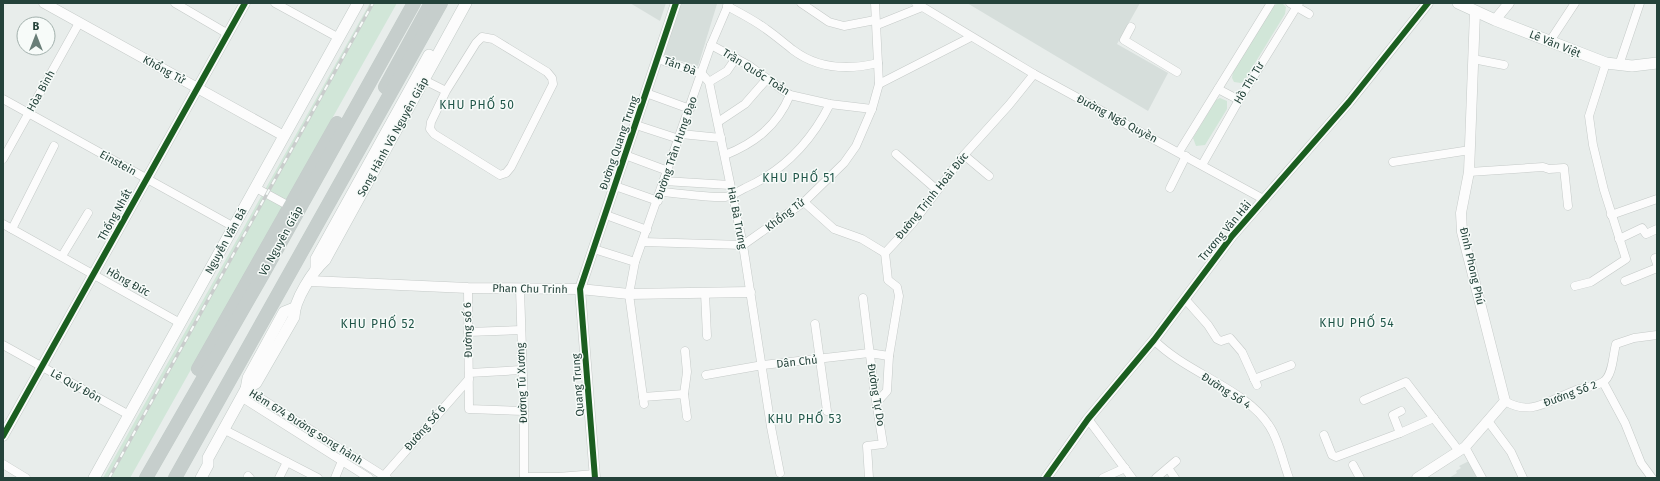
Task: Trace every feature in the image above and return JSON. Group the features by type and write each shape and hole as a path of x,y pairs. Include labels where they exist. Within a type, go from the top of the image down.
{"highway":[{"name":"Võ Nguyên Giáp","path":"138,478 178,408 210,346 371,63 403,11 414,3"},
{"name":"Võ Nguyên Giáp","path":"166,478 431,3"},
{"path":"175,478 441,3"},
{"name":"Võ Nguyên Giáp","path":"146,478 263,274 383,57 403,11"},
{"path":"371,63 383,57"},
{"path":"210,346 210,365"},
{"path":"178,408 190,400"}],"main road":[{"name":"Nguyễn Văn Bá","path":"94,478 358,3"},
{"name":"Song Hành Võ Nguyên Giáp","path":"316,268 316,259 458,3"},
{"name":"Song Hành Võ Nguyên Giáp","path":"201,478 208,465 207,460 243,393 256,383 294,317 294,308 316,268 325,260 466,3"},
{"name":"Lê Văn Việt","path":"1458,3 1475,12 1606,63 1619,65 1657,63"},
{"name":"Song Hành Võ Nguyên Giáp","path":"193,478 201,463 207,460"}],"street":[{"name":"Khổng Tử","path":"44,3 284,136"},
{"path":"175,3 228,34"},
{"name":"Thống Nhất","path":"3,436 245,3"},
{"path":"275,3 339,38"},
{"name":"Đường Quang Trung","path":"580,290 676,3"},
{"path":"801,3 829,22 844,26 876,22 919,5"},
{"name":"Khổng Tử","path":"743,245 804,202 844,163 856,146 872,109 879,84 875,3"},
{"name":"Hồ Thị Tư","path":"1170,188 1182,154 1218,89 1271,3"},
{"name":"Trương Văn Hải","path":"1046,478 1088,419 1154,340 1232,236 1349,102 1428,3"},
{"path":"1495,20 1508,3"},
{"path":"1550,41 1575,3"},
{"path":"1619,65 1640,3"},
{"path":"728,4 766,29 794,51 820,63 843,68 878,63"},
{"name":"Đường Trần Hưng Đạo","path":"684,394 644,400 629,294 635,262 658,201 711,45 728,4"},
{"path":"1295,4 1309,14"},
{"name":"Hồ Thị Tư","path":"1202,165 1295,4"},
{"name":"Đường Ngô Quyền","path":"919,5 1034,74 1265,200"},
{"name":"Đình Phong Phú","path":"1475,12 1469,172 1461,212 1462,232 1505,401"},
{"name":"Hòa Bình","path":"3,158 79,23"},
{"path":"1131,27 1124,40 1177,72"},
{"path":"482,37 493,39 547,72 552,78 553,84 511,167 506,173 500,175 434,134 430,129 431,122 446,91 476,43 482,37"},
{"path":"879,84 971,37"},
{"name":"Trần Quốc Toản","path":"711,45 736,58 790,95 830,104 872,109"},
{"path":"709,82 727,71 736,58"},
{"name":"Tản Đà","path":"658,59 702,74"},
{"path":"1473,59 1504,65"},
{"path":"1575,286 1591,282 1625,260 1625,254 1611,216 1593,145 1589,116 1606,63"},
{"name":"Hai Bà Trưng","path":"702,74 709,82 743,245 763,365 771,427 780,473"},
{"name":"Đường Trịnh Hoài Đức","path":"885,253 912,224 964,155 1034,74"},
{"path":"424,80 446,91"},
{"path":"718,122 745,104 766,80"},
{"path":"1218,89 1239,100"},
{"path":"646,93 690,109"},
{"path":"724,155 749,144 769,130 779,118 790,95"},
{"name":"Einstein","path":"3,99 234,227"},
{"path":"661,192 726,197 770,175 786,162 812,135 830,104"},
{"path":"636,125 680,137 721,138"},
{"path":"12,229 54,146"},
{"path":"1393,162 1470,150"},
{"path":"896,154 937,190"},
{"path":"964,155 988,176"},
{"path":"625,156 668,171"},
{"path":"1469,172 1543,167 1548,169 1564,168 1568,206"},
{"path":"664,181 730,185"},
{"path":"615,186 658,201"},
{"path":"256,188 289,206"},
{"path":"1611,216 1657,199"},
{"path":"804,202 834,230 862,239 885,253 888,280 897,288 899,296 889,356 886,391 877,402"},
{"path":"62,256 88,213"},
{"path":"606,214 647,230"},
{"name":"Hồng Đức","path":"3,224 180,323"},
{"path":"1619,239 1642,228 1646,234 1657,229"},
{"path":"643,242 743,245"},
{"path":"594,249 635,262"},
{"path":"1625,281 1657,268"},
{"name":"Phan Chu Trinh","path":"310,281 468,288 580,290 629,294 750,292"},
{"name":"Đường số 6","path":"468,288 469,409 524,410"},
{"name":"Đường Tú Xương","path":"520,288 521,370 524,410 524,478"},
{"name":"Quang Trung","path":"580,290 595,476"},
{"path":"705,293 707,336"},
{"name":"Đường Tự Do","path":"863,298 883,444 867,446 869,478"},
{"path":"1185,299 1208,325 1217,340 1221,341 1231,339 1242,352 1256,382 1291,365"},
{"path":"815,324 827,411"},
{"path":"468,332 520,330"},
{"name":"Đường Số 2","path":"1505,401 1514,407 1536,407 1574,390 1603,382 1608,376 1616,344 1634,338 1657,335"},
{"name":"Đường Số 4","path":"1154,340 1166,353 1250,404 1272,428 1289,478"},
{"name":"Lê Quý Đôn","path":"3,345 129,415"},
{"path":"685,351 687,372 684,394 687,417"},
{"name":"Dân Chủ","path":"706,375 763,365 820,360 870,353 889,356"},
{"name":"Đường Số 6","path":"384,477 469,376 521,370"},
{"path":"1364,400 1406,382 1434,418 1462,449 1482,478"},
{"path":"1603,382 1625,423 1641,464 1652,478"},
{"name":"Hẻm 674 Đường song hành","path":"243,393 346,452 384,477"},
{"name":"Hẻm 674 Đường song hành","path":"243,393 342,462 369,478"},
{"path":"1417,478 1462,449 1505,401"},
{"path":"1400,433 1393,415 1401,411"},
{"path":"1324,435 1332,455 1336,457 1400,433 1434,418"},
{"path":"1088,419 1132,478"},
{"path":"1488,421 1511,452 1523,478"},
{"path":"223,429 318,478"},
{"path":"335,478 346,452"},
{"path":"1156,478 1176,461"},
{"path":"279,478 287,462"},
{"path":"3,464 26,478"},
{"path":"1353,465 1360,478"},
{"path":"1103,478 1125,468"},
{"path":"1168,468 1175,478"},
{"path":"524,478 595,476"}],"shaded area":[{"path":"630,3 666,3 660,21"},
{"path":"679,3 717,4 698,66 664,56"},
{"path":"967,3 1140,3 1117,44 1168,73 1148,111"},
{"path":"1469,461 1477,478 1449,478 1457,473 1456,471 1461,468 1459,466"}],"green space":[{"path":"370,3 397,3 130,478 103,478"},
{"path":"1278,3 1282,3 1286,7 1285,14 1244,81 1241,83 1234,82 1232,78 1233,71 1273,7"},
{"path":"1220,98 1227,101 1227,109 1205,145 1196,146 1193,138 1216,100"}],"railway":[{"path":"109,478 373,3"}],"cycle path":[{"path":"3,436 245,3"},
{"path":"595,478 580,289 676,3"},
{"path":"1046,478 1088,419 1154,340 1232,236 1349,102 1428,3"}],"district":[{"name":"KHU PHỐ 50","path":"477,105"},
{"name":"KHU PHỐ 51","path":"799,178"},
{"name":"KHU PHỐ 54","path":"1357,323"},
{"name":"KHU PHỐ 52","path":"378,324"},
{"name":"KHU PHỐ 53","path":"805,419"}]}
